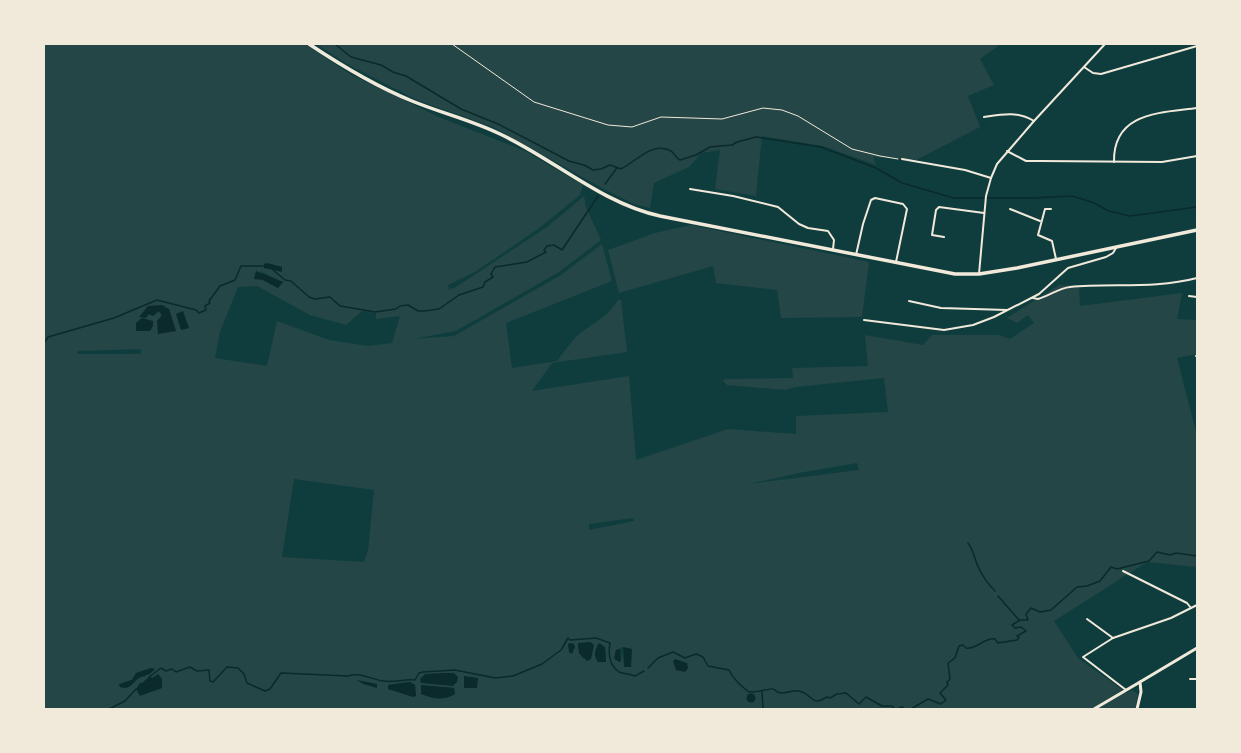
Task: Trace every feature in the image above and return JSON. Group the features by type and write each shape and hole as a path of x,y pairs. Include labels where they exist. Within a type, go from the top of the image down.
{"main road":[{"path":"309,44 340,64 386,89 434,110 501,134 630,207 668,217 955,274 979,274 1116,248 1197,230"},
{"path":"1094,709 1197,648"},
{"path":"1137,709 1141,689 1140,682"}],"street":[{"path":"979,274 986,196 997,164 1034,121 1105,44"},
{"path":"1084,67 1093,73 1101,74 1197,46"},
{"path":"1114,162 1114,150 1118,138 1129,125 1145,115 1197,108"},
{"path":"984,117 1011,113 1018,114 1034,121"},
{"path":"1007,151 1026,161 1162,162 1197,156"},
{"path":"902,159 965,170 991,178"},
{"path":"690,190 733,196 778,207 799,224 808,228 828,231 834,240 833,249"},
{"path":"856,255 862,224 871,200 875,198 903,204 907,209 896,262"},
{"path":"944,237 932,235 936,210 940,207 984,213"},
{"path":"1010,209 1040,221"},
{"path":"1051,209 1045,209 1040,221 1038,235 1052,242 1056,260"},
{"path":"864,320 948,330 989,320 1032,298 1048,287 1068,268 1106,257 1113,253 1116,248"},
{"path":"1032,298 1038,299 1070,287 1146,285 1183,282 1197,278"},
{"path":"1189,296 1197,297"},
{"path":"910,301 941,308 1008,310"},
{"path":"1123,571 1187,603 1191,608"},
{"path":"1127,690 1083,657 1113,638 1171,618 1197,605"},
{"path":"1087,619 1113,638"},
{"path":"1190,679 1197,679"}],"path":[{"path":"452,44 534,102 608,125 632,127 660,117 722,119 756,110 772,108 798,116 852,148 880,156 902,159"}],"shaded area":[{"path":"44,44 305,44 350,74 441,118 525,151 583,185 580,195 538,229 475,272 448,285 449,290 456,287 547,227 584,196 586,207 601,240 559,272 456,331 413,339 454,336 561,275 602,244 612,281 506,323 512,368 557,361 577,336 604,316 618,300 621,300 627,352 552,363 532,391 629,376 636,460 728,429 796,434 796,416 888,412 884,378 795,387 786,390 727,385 723,381 725,379 793,378 792,368 868,366 865,335 923,345 932,335 999,335 1010,339 1034,323 1028,315 1017,323 1007,318 1059,285 1079,286 1080,306 1182,293 1177,319 1197,320 1197,354 1177,358 1197,436 1197,567 1147,562 1054,621 1078,658 1127,693 1132,690 1138,694 1135,709 44,709","holes":["260,271 283,282 278,288 263,280","257,286 310,315 346,325 362,311 376,313 376,319 400,316 392,343 368,346 329,340 277,321 267,366 215,358 220,332 238,287","162,305 176,331 158,311 153,316 149,314","141,349 141,354 77,354 78,351","857,463 859,470 749,484 799,473","294,479 374,490 368,551 364,562 282,557","633,518 634,521 589,530 589,524","590,642 594,645 592,651 583,659 579,653 578,644","605,647 606,661 595,654","623,647 623,664 622,651 621,662 615,660 616,650","151,668 145,677 141,676 120,687 125,682 132,680 136,673","454,673 453,686 444,684 425,674","152,678 161,681 161,688 157,689 142,683","410,682 415,685 416,696 388,689 388,685","421,685 454,688 455,694"]},
{"path":"316,44 1001,44 980,59 994,85 968,96 980,127 916,160 873,157 876,165 823,146 762,136 756,196 715,189 720,150 701,153 689,167 654,183 650,208 634,204 602,188 493,127 417,100 347,64"},
{"path":"691,225 869,262 862,317 781,318 777,290 716,283 713,266 619,293 608,250 655,233"},
{"path":"267,263 282,267 282,272 264,268 264,264"},
{"path":"256,271 283,282 278,288 263,280 254,279"},
{"path":"162,305 169,309 176,331 158,334 157,321 162,315 159,311 153,316 149,314 146,318 139,317 148,306"},
{"path":"183,311 189,328 181,330 176,314"},
{"path":"142,318 153,321 153,326 150,331 136,331 136,323"},
{"path":"590,642 594,645 591,659 587,661 579,653 578,643"},
{"path":"599,643 605,647 606,662 598,662 595,657"},
{"path":"568,644 574,644 575,647 572,654 569,652"},
{"path":"623,647 632,649 631,667 624,667"},
{"path":"620,649 621,661 619,662 614,658 616,650"},
{"path":"675,659 687,663 688,668 685,672 676,670 673,661"},
{"path":"151,668 155,669 138,678 127,688 120,687 119,684 132,680 136,673"},
{"path":"454,673 458,677 457,682 453,686 421,683 420,679 425,674"},
{"path":"158,674 162,679 162,688 140,696 136,689 140,683 150,676 152,678"},
{"path":"464,676 478,678 477,688 464,688"},
{"path":"357,680 377,684 377,688 363,684"},
{"path":"410,682 415,685 416,696 413,697 388,689 388,685"},
{"path":"421,685 454,688 455,694 447,698 430,697 421,694"},
{"path":"749,694 753,694 755,698 753,702 749,702 747,700 747,696"}],"waterway":[{"path":"335,44 351,57 381,65 393,72 406,76 461,109 498,124 569,161 584,165 593,170 601,169 610,165 621,169 644,154 656,149 663,148 671,151 680,160 696,155 710,147 732,145 737,142 756,137 821,147 876,168 902,183 954,198 1032,198 1072,196 1092,202 1109,211 1130,216 1197,207"},
{"path":"605,184 617,168"},
{"path":"273,270 285,280 291,281 309,297 315,299 330,297 340,306 375,312 396,309 400,306 408,305 418,311 439,309 459,295 483,287 485,282 493,277 491,274 495,267 527,262 546,252 544,250 547,246 554,245 562,250 598,196"},
{"path":"44,343 48,337 114,318 157,300 196,310 199,313 206,310 205,306 210,303 209,301 220,286 235,280 241,266 266,266"},
{"path":"968,543 982,575 995,591"},
{"path":"911,709 928,699 941,704 946,700 940,693 948,685 947,682 950,679 948,663 955,658 959,646 963,645 966,648 970,648 991,639 995,639 998,643 1017,640 1019,637 1017,636 1026,631 1021,627 1015,628 1012,625 1020,620 1028,620 1026,614 1031,608 1040,612 1051,610 1077,587 1087,586 1100,581 1111,567 1117,569 1149,561 1157,552 1170,555 1176,553 1197,556"},
{"path":"998,596 1019,620"},
{"path":"149,677 161,668 166,671 172,669 176,672 190,667 197,671 209,670 210,681 213,682 227,667 238,668 244,674 247,683 265,691 270,689 281,673 348,676 357,675 391,682 415,680 419,673 423,672 455,670 495,678 513,676 542,664 561,650 568,638 570,640 596,638 610,643 609,651 611,663 619,672 635,676 644,671"},
{"path":"648,668 658,658 673,652 685,658 696,654 703,657 708,666 729,670 743,688 749,692 772,689 778,693 798,691 807,694 812,699 817,701 827,697 830,698 837,694 846,693 859,704 866,697 882,706 892,706 895,709"},
{"path":"109,709 125,701 136,689"},
{"path":"762,692 763,709"},
{"path":"897,709 902,707 905,709"}]}
